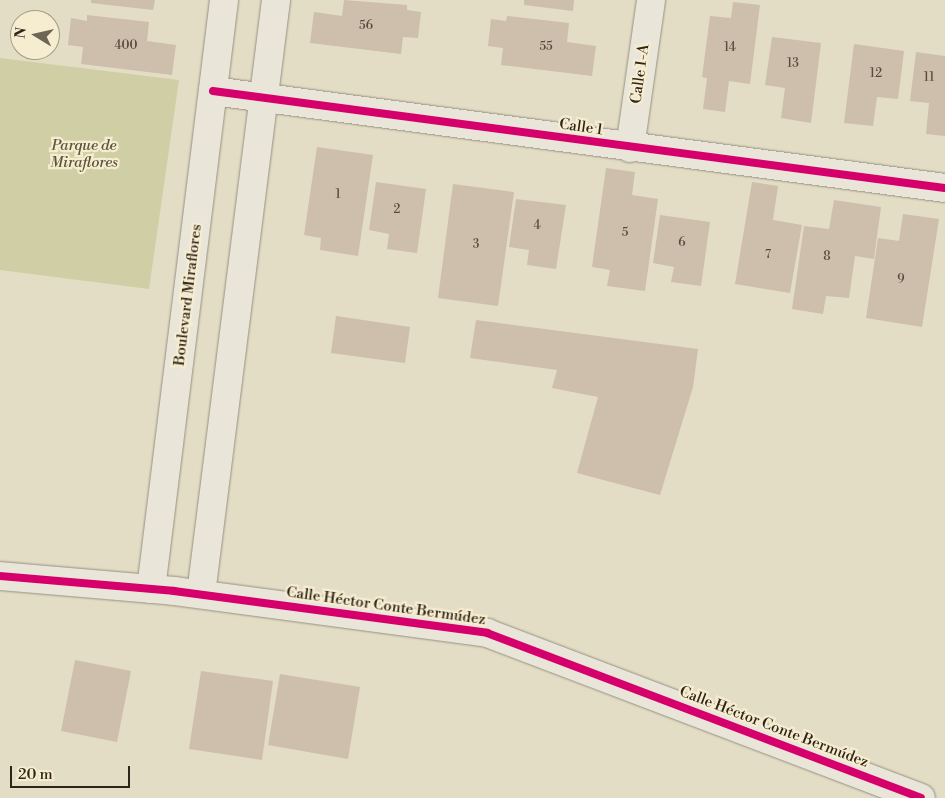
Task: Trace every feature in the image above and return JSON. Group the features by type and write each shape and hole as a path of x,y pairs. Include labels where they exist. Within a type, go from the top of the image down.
{"street":[{"name":"Boulevard Miraflores","path":"151,589 224,0"},
{"path":"201,594 276,0"},
{"name":"Calle 1-A","path":"630,148 651,0"},
{"name":"Calle 1","path":"213,91 630,148 945,188"},
{"name":"Calle Héctor Conte Bermúdez","path":"0,576 201,594 487,633 921,798"}],"green space":[{"name":"Parque de Miraflores","path":"0,58 179,80 149,289 0,270"}],"building":[{"path":"91,0 155,0 153,10 91,3"},
{"path":"344,0 407,5 407,10 421,12 418,38 403,37 401,54 310,43 314,12 342,16"},
{"path":"524,0 574,0 573,11 524,5"},
{"path":"733,2 760,5 750,84 729,81 725,112 703,109 707,78 702,77 710,16 731,18"},
{"path":"87,15 149,22 147,41 176,45 172,75 81,64 83,47 68,45 71,18 87,21"},
{"path":"507,16 569,23 567,42 596,46 592,76 501,65 503,48 488,46 491,19 506,21"},
{"path":"772,37 821,43 811,123 781,118 785,88 765,85"},
{"path":"854,44 904,51 898,99 877,97 873,126 844,123"},
{"path":"916,52 945,56 945,136 926,134 929,103 910,101"},
{"path":"317,147 373,155 358,256 320,250 321,238 304,235"},
{"path":"606,168 635,172 632,195 658,199 645,291 607,286 610,270 592,267"},
{"path":"376,182 426,189 417,253 387,249 389,234 369,230"},
{"path":"752,182 778,186 773,220 802,225 790,293 735,284"},
{"path":"453,184 514,192 498,306 438,298"},
{"path":"516,199 566,205 556,269 527,265 529,250 509,247"},
{"path":"834,200 881,207 874,259 855,256 849,298 826,296 823,314 792,309 804,226 829,229"},
{"path":"903,214 939,219 922,327 866,318 878,238 899,241"},
{"path":"660,215 710,222 701,286 671,282 674,267 653,263"},
{"path":"336,316 410,327 405,363 331,353"},
{"path":"476,320 698,349 693,387 660,495 577,473 598,397 552,388 557,370 470,358"},
{"path":"75,660 131,671 117,742 61,731"},
{"path":"201,671 273,681 262,760 189,749"},
{"path":"280,674 360,687 348,759 268,745"}],"cycle path":[{"path":"213,91 945,188"},
{"path":"0,576 174,591 487,633 921,798"}]}
